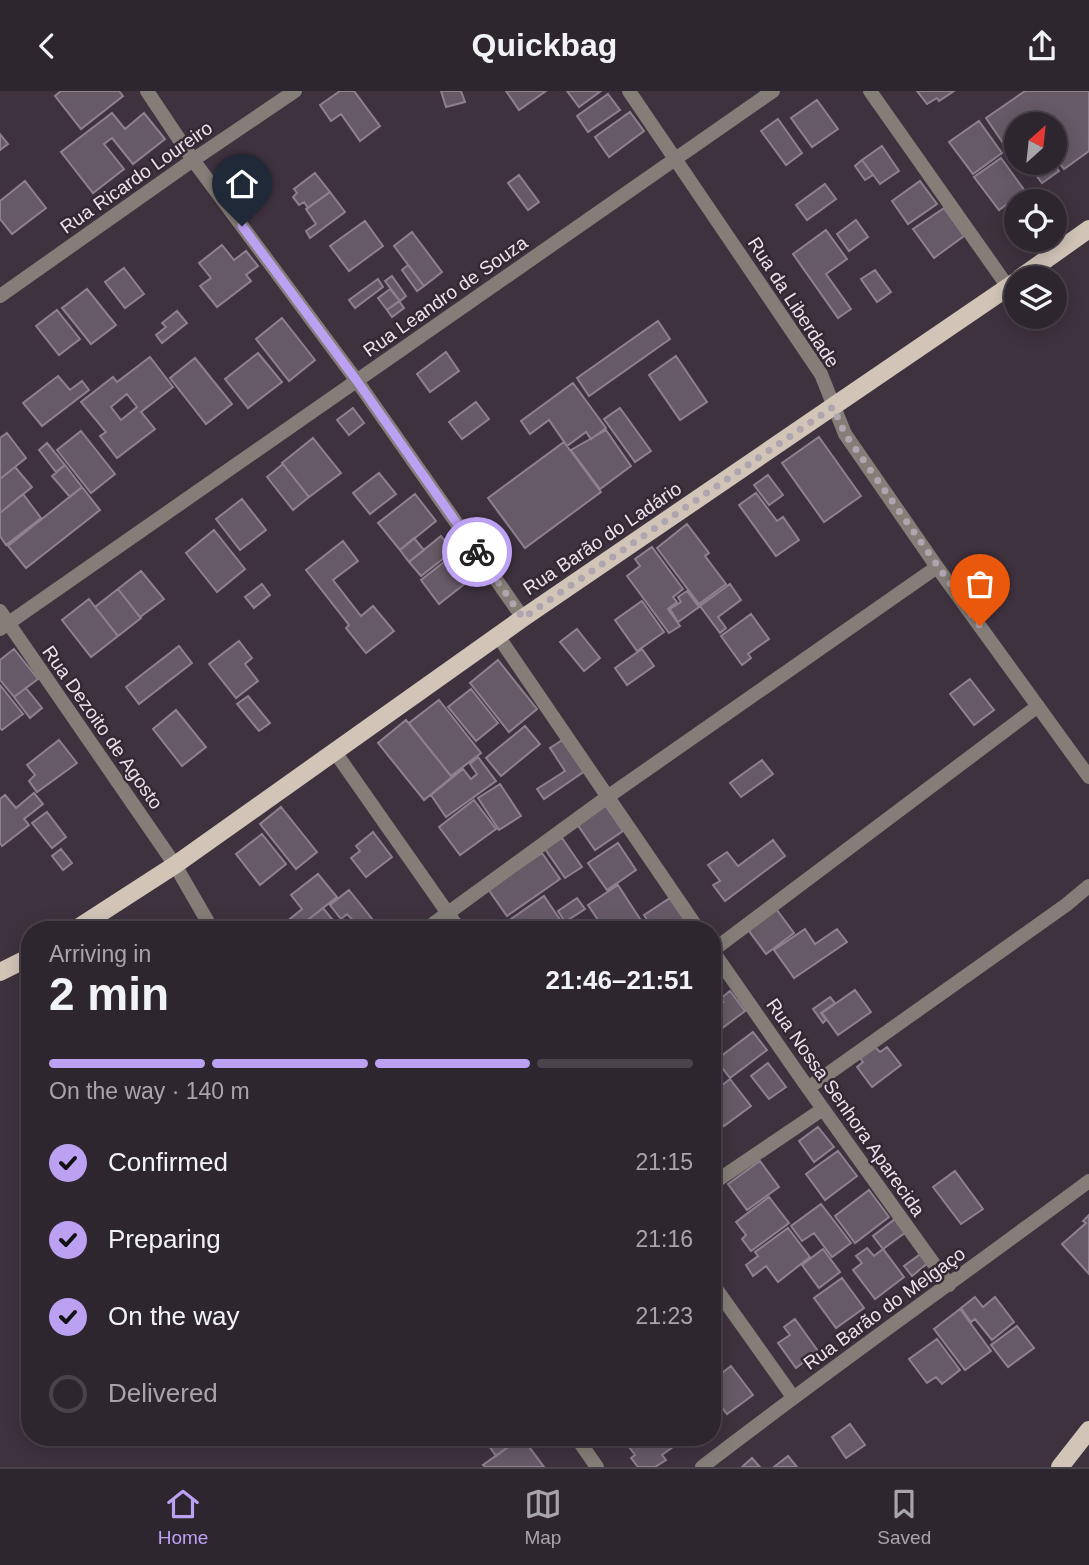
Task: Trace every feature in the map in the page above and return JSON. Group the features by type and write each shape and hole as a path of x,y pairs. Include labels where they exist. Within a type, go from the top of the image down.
{"main road":[{"name":"Rua Barão do Ladário","path":"1037,266 1089,229"},
{"name":"Rua Barão do Ladário","path":"88,921 175,865 523,618 1004,290"},
{"path":"0,972 21,962"},
{"path":"1060,1467 1089,1430"}],"street":[{"path":"147,91 193,160 357,381 523,618"},
{"name":"Rua Ricardo Loureiro","path":"0,296 295,91"},
{"name":"Rua da Liberdade","path":"629,91 821,374 845,434 937,567 1089,777"},
{"name":"Rua Leandro de Souza","path":"3,621 357,381 773,91"},
{"path":"870,91 1004,268"},
{"path":"438,921 607,798 937,567"},
{"name":"Rua Dezoito de Agosto","path":"3,621 175,865 207,921"},
{"path":"498,636 692,921"},
{"path":"721,944 1038,706"},
{"path":"335,752 453,921"},
{"path":"808,1088 1089,886"},
{"name":"Rua Nossa Senhora Aparecida","path":"721,964 949,1285"},
{"path":"721,1178 823,1109"},
{"name":"Rua Barão do Melgaço","path":"702,1467 793,1397 1089,1181"},
{"path":"721,1296 793,1397"},
{"path":"582,1446 597,1467"}],"building":[{"path":"61,91 119,91 123,96 81,129 55,96"},
{"path":"340,91 354,91 380,126 360,141 341,114 331,121 320,105"},
{"path":"441,91 461,91 465,102 446,107"},
{"path":"506,91 546,91 519,110"},
{"path":"567,91 601,91 579,107"},
{"path":"917,91 954,91 939,101 937,98 927,104"},
{"path":"1025,91 1089,91 1089,151 1068,166 1068,112 1004,112 1003,143 986,118"},
{"path":"608,94 620,110 588,132 577,116"},
{"path":"817,100 838,129 812,147 791,118"},
{"path":"630,112 644,131 609,157 595,137"},
{"path":"112,113 125,129 144,113 165,139 133,164 112,138 104,144 124,169 93,193 61,152"},
{"path":"778,119 802,153 786,165 761,131"},
{"path":"979,121 1002,153 973,174 949,142"},
{"path":"0,134 8,144 0,150"},
{"path":"882,146 899,171 880,184 862,160"},
{"path":"1001,158 1004,162 1004,175 1013,175 1024,189 1004,189 1004,206 999,210 974,177"},
{"path":"862,160 873,175 865,180 855,166"},
{"path":"315,173 330,192 308,208 304,202 299,205 293,197 297,193 294,189"},
{"path":"519,175 539,202 528,210 508,183"},
{"path":"1036,175 1053,175 1042,183"},
{"path":"25,181 46,208 12,234 0,219 0,201"},
{"path":"920,181 937,204 908,224 892,201"},
{"path":"825,184 836,199 807,220 796,205"},
{"path":"330,192 345,212 310,238 306,231 316,224 306,209"},
{"path":"944,208 964,236 934,258 913,229"},
{"path":"856,220 868,237 849,251 837,234"},
{"path":"365,221 383,246 349,271 330,246"},
{"path":"826,230 847,259 826,274 851,309 838,318 793,254"},
{"path":"412,232 442,272 424,286 394,246"},
{"path":"222,245 234,260 246,251 258,266 246,275 251,281 217,307 200,286 211,278 199,263"},
{"path":"408,265 424,286 417,291 402,270"},
{"path":"124,268 144,294 125,308 105,282"},
{"path":"875,270 891,292 877,302 861,279"},
{"path":"392,276 406,296 400,301 385,281"},
{"path":"378,279 383,287 355,308 349,300"},
{"path":"87,289 116,325 91,344 62,308"},
{"path":"390,289 400,301 387,310 378,298"},
{"path":"399,301 404,308 392,317 387,310"},
{"path":"57,310 80,339 59,355 36,326"},
{"path":"177,311 187,323 162,343 156,335 166,327 162,323"},
{"path":"282,318 315,360 289,381 256,339"},
{"path":"658,321 670,339 589,396 577,378"},
{"path":"446,352 459,371 430,392 417,374"},
{"path":"258,353 282,382 248,408 225,379"},
{"path":"676,356 707,402 680,420 649,375"},
{"path":"150,357 173,387 141,412 155,429 117,458 100,436 106,432 81,402 113,377 117,382","holes":["127,394 137,407 121,420 111,407"]},
{"path":"195,358 232,404 206,424 170,378"},
{"path":"58,376 70,390 82,381 89,390 42,426 23,403"},
{"path":"573,383 606,428 591,439 586,432 567,446 549,420 530,434 521,421"},
{"path":"476,402 489,419 462,439 449,422"},
{"path":"353,408 364,423 349,435 337,420"},
{"path":"620,408 651,451 635,462 604,419"},
{"path":"606,430 631,466 600,489 571,450"},
{"path":"81,431 115,474 91,493 57,450"},
{"path":"7,433 26,458 0,479 0,438"},
{"path":"819,437 861,496 824,522 782,463"},
{"path":"313,438 341,473 309,497 282,463"},
{"path":"564,442 601,492 525,548 488,498"},
{"path":"47,443 65,465 56,472 39,450"},
{"path":"283,464 309,497 293,510 267,477"},
{"path":"65,465 82,487 70,497 52,476"},
{"path":"15,467 32,487 0,513 0,479"},
{"path":"379,473 396,494 370,514 353,493"},
{"path":"768,475 783,495 769,505 754,485"},
{"path":"82,487 100,510 26,568 8,546"},
{"path":"756,493 777,521 783,517 799,540 776,556 739,505"},
{"path":"23,494 41,518 6,545 0,536 0,513"},
{"path":"415,494 436,521 400,550 378,523"},
{"path":"242,499 266,530 240,550 216,519"},
{"path":"687,524 709,553 705,556 726,584 699,604 657,548"},
{"path":"214,530 245,569 217,592 186,553"},
{"path":"441,536 453,551 421,576 409,562"},
{"path":"414,538 424,550 409,562 400,550"},
{"path":"343,541 358,561 333,580 361,616 373,606 394,631 366,653 346,628 349,625 306,570"},
{"path":"652,547 683,589 673,597 677,602 668,609 680,626 669,633 627,576 640,566 635,559"},
{"path":"453,555 472,578 439,604 421,580"},
{"path":"141,571 164,599 140,617 118,589"},
{"path":"262,584 270,595 254,608 245,597"},
{"path":"730,584 741,600 718,617 726,628 720,633 700,606"},
{"path":"118,589 141,618 118,636 95,607"},
{"path":"687,591 699,607 678,622 670,609 681,602 678,597"},
{"path":"89,599 118,636 91,657 62,620"},
{"path":"642,601 664,632 637,651 615,620"},
{"path":"751,614 769,639 748,654 751,658 742,665 721,636"},
{"path":"577,629 600,658 584,671 560,642"},
{"path":"239,641 252,658 245,664 258,681 236,698 209,664"},
{"path":"179,646 192,663 139,704 126,687"},
{"path":"14,649 38,679 14,697 0,680 0,660"},
{"path":"642,649 654,666 627,685 615,668"},
{"path":"498,660 537,709 509,732 470,683"},
{"path":"970,679 994,710 974,725 950,694"},
{"path":"0,685 23,714 2,730 0,728"},
{"path":"26,688 42,708 30,718 14,697"},
{"path":"471,689 498,723 476,741 448,707"},
{"path":"248,696 270,723 259,731 237,704"},
{"path":"439,700 481,753 451,776 409,723"},
{"path":"176,710 206,747 182,766 153,729"},
{"path":"406,720 452,777 424,800 378,743"},
{"path":"525,726 540,744 501,776 486,758"},
{"path":"564,739 585,771 544,799 537,789 565,771 550,748"},
{"path":"59,740 77,763 37,792 29,781 35,775 27,765"},
{"path":"478,757 496,781 446,817 431,795 463,769 471,779 477,774 470,764"},
{"path":"762,760 773,774 741,797 730,783"},
{"path":"500,784 521,816 499,830 478,798"},
{"path":"34,793 43,804 24,819 29,825 2,846 0,799 5,795 16,808"},
{"path":"474,800 496,829 460,855 439,827"},
{"path":"605,805 623,831 595,850 577,824"},
{"path":"281,807 317,852 296,869 260,824"},
{"path":"47,812 66,837 52,848 32,823"},
{"path":"373,832 392,857 366,877 351,858 360,851 356,846"},
{"path":"262,834 286,864 260,885 236,854"},
{"path":"562,838 582,867 565,878 545,849"},
{"path":"773,840 785,856 725,901 713,885 720,881 708,865 727,852 738,866"},
{"path":"618,843 636,870 607,890 588,863"},
{"path":"61,849 72,863 63,870 52,856"},
{"path":"542,853 560,879 507,916 488,889"},
{"path":"318,874 337,897 306,921 287,921 302,909 291,895"},
{"path":"618,885 640,919 599,921 588,905"},
{"path":"349,890 373,920 354,921 347,914 341,919 330,905"},
{"path":"544,896 561,921 512,921 511,919"},
{"path":"577,898 585,909 567,921 558,911"},
{"path":"670,898 685,921 648,921 644,915"},
{"path":"774,906 794,933 766,954 746,927"},
{"path":"323,908 334,921 307,921"},
{"path":"805,929 815,944 837,929 847,942 794,978 774,950"},
{"path":"855,990 871,1012 838,1035 822,1013"},
{"path":"730,991 745,1011 721,1029 723,1002 721,998"},
{"path":"830,997 835,1003 821,1013 826,1020 823,1023 813,1009"},
{"path":"753,1032 767,1050 730,1078 721,1066 721,1056"},
{"path":"875,1047 880,1052 887,1047 901,1065 872,1087 857,1067 863,1062 860,1058"},
{"path":"768,1063 786,1087 769,1099 751,1076"},
{"path":"730,1079 751,1106 724,1126 721,1122 721,1086"},
{"path":"818,1127 834,1147 814,1162 799,1141"},
{"path":"838,1151 857,1176 825,1200 806,1174"},
{"path":"760,1161 779,1187 747,1210 728,1184"},
{"path":"955,1171 983,1209 961,1224 933,1187"},
{"path":"869,1190 889,1217 855,1243 835,1216"},
{"path":"769,1197 789,1223 751,1251 742,1239 746,1235 736,1222"},
{"path":"821,1204 851,1243 832,1257 814,1233 802,1241 791,1226"},
{"path":"1089,1215 1089,1274 1062,1244 1086,1223 1083,1221"},
{"path":"895,1219 906,1232 883,1249 873,1236"},
{"path":"788,1228 810,1257 778,1282 766,1266 753,1276 746,1265 758,1256 755,1252"},
{"path":"867,1248 874,1256 883,1249 904,1277 875,1299 853,1270 862,1263 856,1256"},
{"path":"823,1249 840,1272 819,1288 802,1265"},
{"path":"922,1253 929,1262 912,1276 904,1266"},
{"path":"842,1278 864,1308 836,1328 814,1298"},
{"path":"975,1297 983,1307 995,1297 1014,1322 992,1340 975,1319 971,1322 961,1308"},
{"path":"960,1309 991,1351 965,1370 934,1329"},
{"path":"795,1319 818,1351 796,1368 778,1343 790,1335 784,1327"},
{"path":"1017,1326 1034,1348 1008,1367 991,1345"},
{"path":"937,1339 960,1370 942,1384 936,1377 927,1383 909,1359"},
{"path":"731,1366 753,1395 727,1414 721,1406 721,1374"},
{"path":"850,1424 865,1445 846,1458 832,1437"},
{"path":"489,1446 510,1446 496,1456"},
{"path":"509,1446 533,1446 530,1448 544,1467 485,1467 483,1465"},
{"path":"674,1446 662,1455 666,1460 655,1467 638,1467 631,1458 635,1455 629,1447"},
{"path":"788,1456 797,1467 774,1467"},
{"path":"752,1458 760,1467 742,1467"}],"way so far":[{"path":"477,552 523,618 833,407 845,434 980,626"}],"route":[{"path":"242,226 357,381 477,552"}]}
